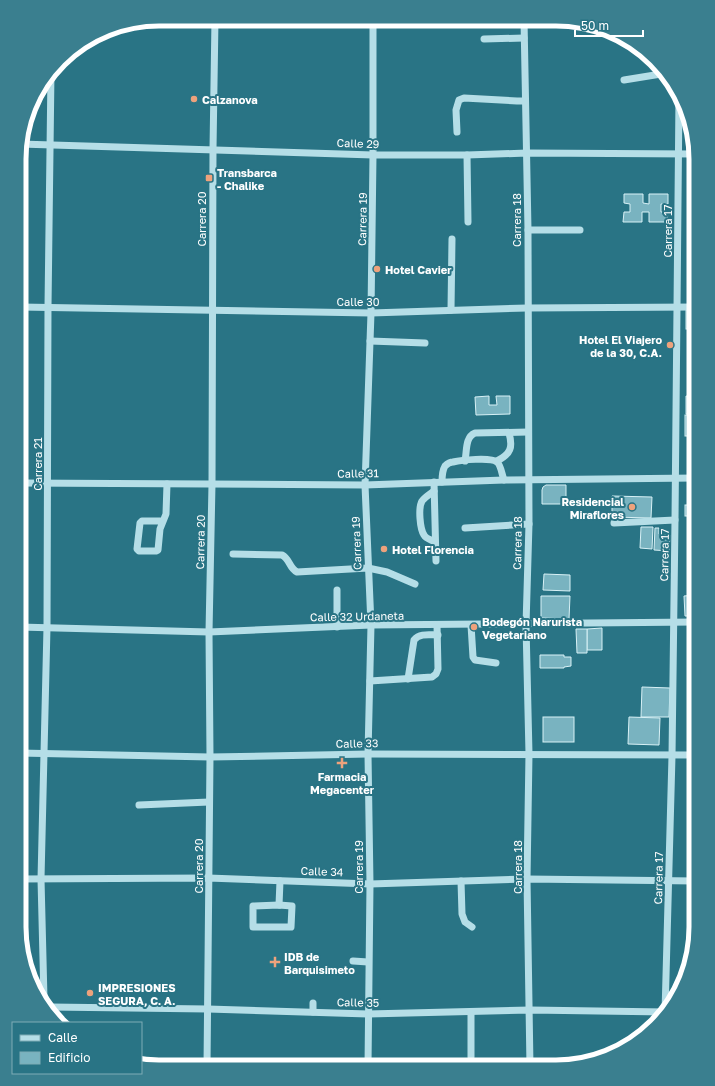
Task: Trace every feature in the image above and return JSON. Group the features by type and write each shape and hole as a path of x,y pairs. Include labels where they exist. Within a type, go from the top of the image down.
{"street":[{"name":"Carrera 20","path":"207,1060 210,757 209,632 212,484 215,26"},
{"name":"Carrera 19","path":"368,1060 370,884 368,754 371,625 365,485 371,313 373,26"},
{"name":"Carrera 18","path":"524,26 528,230 527,308 529,524 526,625 528,754 527,879 530,1060"},
{"path":"484,39 524,38"},
{"path":"624,80 659,75"},
{"name":"Carrera 21","path":"44,994 41,880 47,627 49,144 51,82"},
{"path":"457,132 456,110 459,100 464,98 517,102 526,101"},
{"name":"Carrera 17","path":"666,1002 672,756 676,478 678,106"},
{"name":"Calle 29","path":"27,144 373,155 467,155 527,153 689,154"},
{"path":"467,155 468,222"},
{"path":"528,230 580,230"},
{"path":"451,310 452,239"},
{"name":"Calle 30","path":"26,307 212,309 371,313 527,308 689,307"},
{"path":"370,341 425,343"},
{"path":"466,461 468,438 471,434 528,432"},
{"path":"497,462 503,458 510,449 511,445 509,433"},
{"path":"436,561 434,491 445,467 451,462 491,459 500,465 504,480"},
{"name":"Calle 31","path":"26,483 365,485 504,480 689,478"},
{"path":"163,521 140,523 137,549 139,551 158,550 160,529 166,514 167,484"},
{"path":"434,491 421,502 420,514 424,535 435,542"},
{"path":"614,523 675,520"},
{"path":"465,528 529,524"},
{"path":"233,554 282,555 287,558 291,568 297,572 368,568 387,572 416,584"},
{"path":"336,627 337,590"},
{"name":"Calle 32 Urdaneta","path":"26,627 209,632 371,625 526,625 689,622"},
{"path":"370,681 432,677 436,674 438,669 438,625"},
{"path":"471,625 473,657 475,660 496,663"},
{"path":"408,679 414,640 417,636 438,635"},
{"name":"Calle 33","path":"26,753 210,757 368,754 689,755"},
{"path":"139,805 209,802"},
{"name":"Calle 34","path":"26,879 208,878 370,884 527,879 689,881"},
{"path":"461,880 462,914 465,922 472,927"},
{"path":"280,881 280,905"},
{"path":"280,905 292,906 291,928 253,927 253,906 280,905"},
{"path":"352,961 368,962"},
{"path":"313,1003 313,1012"},
{"name":"Calle 35","path":"52,1007 208,1009 368,1014 530,1010 658,1013"},
{"path":"471,1012 471,1057"}],"building":[{"path":"624,194 643,194 643,203 649,204 649,194 668,194 668,204 661,204 661,212 668,212 667,222 649,222 649,212 642,212 642,222 623,222 624,212 630,212 630,204 624,203"},
{"path":"686,310 689,310 689,329 686,329"},
{"path":"489,396 489,405 497,405 496,396 510,396 510,414 476,415 475,397"},
{"path":"686,396 689,396 689,414 686,414"},
{"path":"685,415 689,415 689,436 685,436"},
{"path":"688,456 689,456 689,467"},
{"path":"546,485 566,485 566,504 542,504 542,490"},
{"name":"Residencial Miraflores","path":"612,496 652,497 651,518 612,517"},
{"path":"685,505 689,505 689,516 685,516"},
{"path":"641,527 653,527 652,549 640,548"},
{"path":"655,528 659,528 659,534 670,535 669,551 654,550"},
{"path":"544,574 570,575 570,591 543,590"},
{"path":"541,596 570,596 569,619 541,618"},
{"path":"684,596 689,596 689,616 685,616"},
{"path":"602,628 602,650 587,650 587,629"},
{"path":"576,629 587,629 587,653 577,653"},
{"path":"540,655 564,655 564,657 571,657 571,666 564,668 540,668"},
{"path":"642,687 670,688 669,717 641,717"},
{"path":"543,717 574,717 574,742 543,742"},
{"path":"629,717 660,718 659,745 628,744"}],"place":[{"name":"Calzanova","path":"194,99"},
{"name":"Transbarca - Chalike","path":"209,178"},
{"name":"Hotel Cavier","path":"377,269"},
{"name":"Hotel El Viajero de la 30, C.A.","path":"670,345"},
{"name":"Residencial Miraflores","path":"632,507"},
{"name":"Hotel Florencia","path":"384,549"},
{"name":"Bodegón Narurista Vegetariano","path":"474,627"},
{"name":"Farmacia Megacenter","path":"342,763"},
{"name":"IDB de Barquisimeto","path":"275,962"},
{"name":"IMPRESIONES SEGURA, C. A.","path":"90,993"}]}
